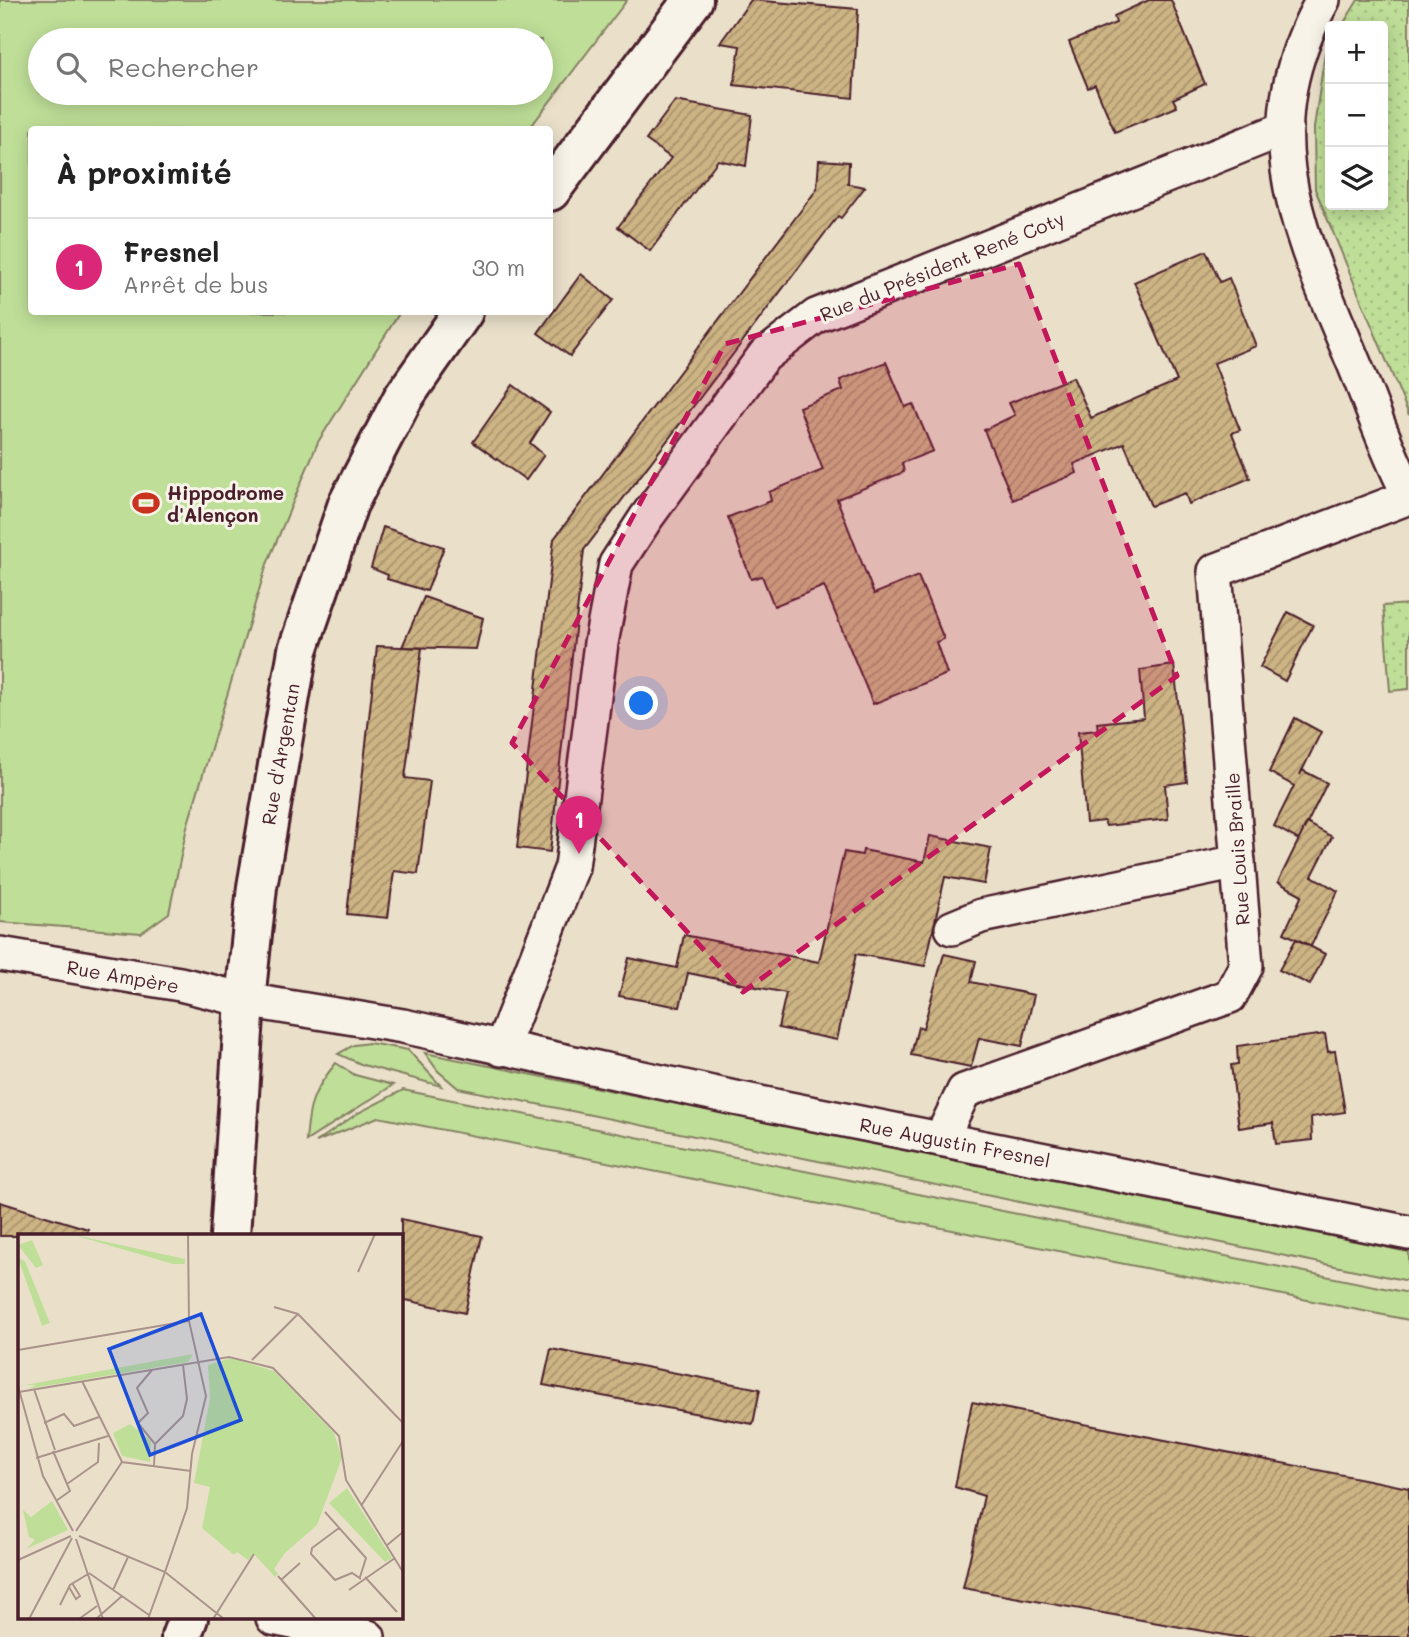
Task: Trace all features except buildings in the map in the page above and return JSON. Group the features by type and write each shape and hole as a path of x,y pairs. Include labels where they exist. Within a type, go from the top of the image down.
{"main road":[{"path":"553,187 693,0"},
{"name":"Rue d'Argentan","path":"230,1234 246,1000 257,887 298,650 348,504 403,398 461,315"},
{"path":"181,1637 187,1620"}],"street":[{"path":"1323,0 1304,35 1290,85 1286,128 1289,191 1304,244 1359,376 1389,457 1409,495"},
{"name":"Rue du Président René Coty","path":"501,1049 572,867 601,643 616,564 646,518 764,356 816,316 1286,128"},
{"name":"Rue Louis Braille","path":"942,1139 964,1091 1230,996 1246,966 1215,571 1409,495"},
{"path":"952,928 981,916 1238,862"},
{"name":"Rue Ampère","path":"0,954 180,984 246,1000 403,1026 501,1049"},
{"name":"Rue Augustin Fresnel","path":"501,1049 1409,1233"},
{"path":"283,1620 368,1637"}],"highlighted area":[{"path":"1019,264 1177,676 743,992 512,743 725,344"}],"green space":[{"name":"Hippodrome d'Alençon","path":"0,0 627,0 553,97 553,28 28,28 28,105 547,105 531,126 28,126 28,315 398,315 318,442 267,564 187,827 169,913 141,933 0,922"},
{"path":"1358,0 1409,0 1409,415 1315,189 1314,128 1325,53 1325,210 1388,210 1388,21 1345,21"},
{"path":"1409,604 1409,689 1390,691 1383,606"},
{"path":"369,1043 408,1050 441,1086 363,1065 338,1054 354,1045"},
{"path":"425,1053 1409,1252 1409,1281 458,1088 438,1071"},
{"path":"336,1063 355,1075 393,1085 306,1141 313,1099"},
{"path":"403,1090 1409,1293 1409,1320 378,1117 316,1142 358,1113"}],"place":[{"name":"Hippodrome d'Alençon","path":"146,503"},
{"name":"Fresnel","path":"579,854"}]}
